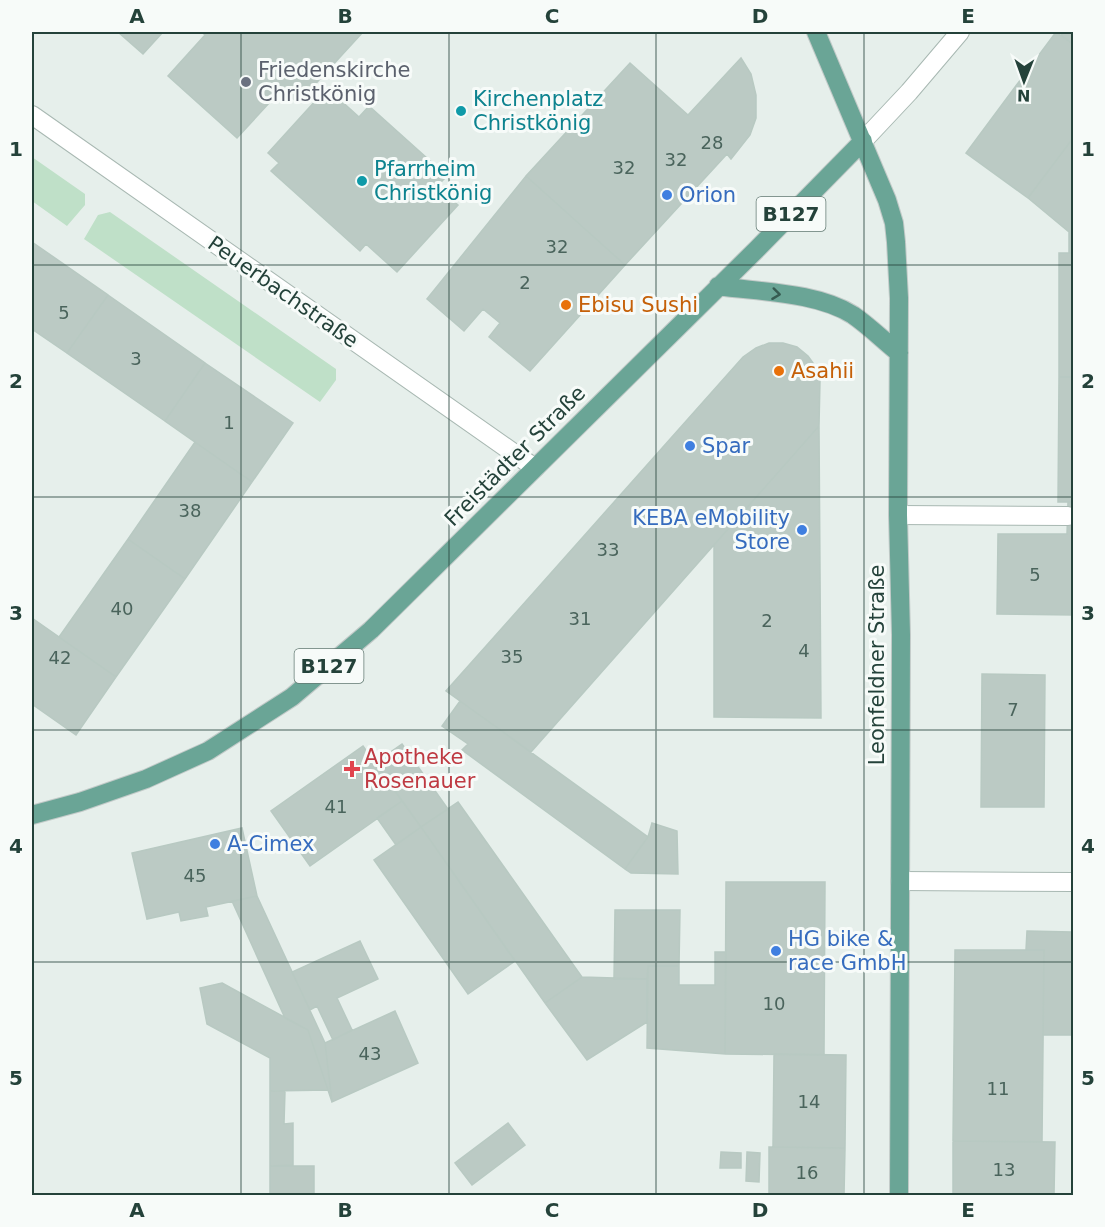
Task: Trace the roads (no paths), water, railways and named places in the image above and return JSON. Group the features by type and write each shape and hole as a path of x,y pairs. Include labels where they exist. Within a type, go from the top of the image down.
{"main road":[{"name":"Leonfeldner Straße","path":"816,32 863,141 894,223 898,285 898,516 901,624 899,1196"},
{"name":"Freistädter Straße","path":"32,814 80,802 166,770 208,751 292,697 371,630 863,141"},
{"path":"718,286 826,302 852,314 899,353"}],"street":[{"name":"Freistädter Straße","path":"863,141 960,32"},
{"name":"Peuerbachstraße","path":"32,115 535,468"},
{"path":"898,516 1068,516"},
{"path":"900,881 1074,882"}],"place":[{"name":"Friedenskirche Christkönig","path":"246,82"},
{"name":"Kirchenplatz Christkönig","path":"461,111"},
{"name":"Pfarrheim Christkönig","path":"362,181"},
{"name":"Orion","path":"667,195"},
{"name":"Ebisu Sushi","path":"566,305"},
{"name":"Asahii","path":"779,371"},
{"name":"Spar","path":"690,446"},
{"name":"KEBA eMobility Store","path":"802,530"},
{"name":"Apotheke Rosenauer","path":"352,769"},
{"name":"A-Cimex","path":"215,844"},
{"name":"HG bike & race GmbH","path":"776,951"}]}
